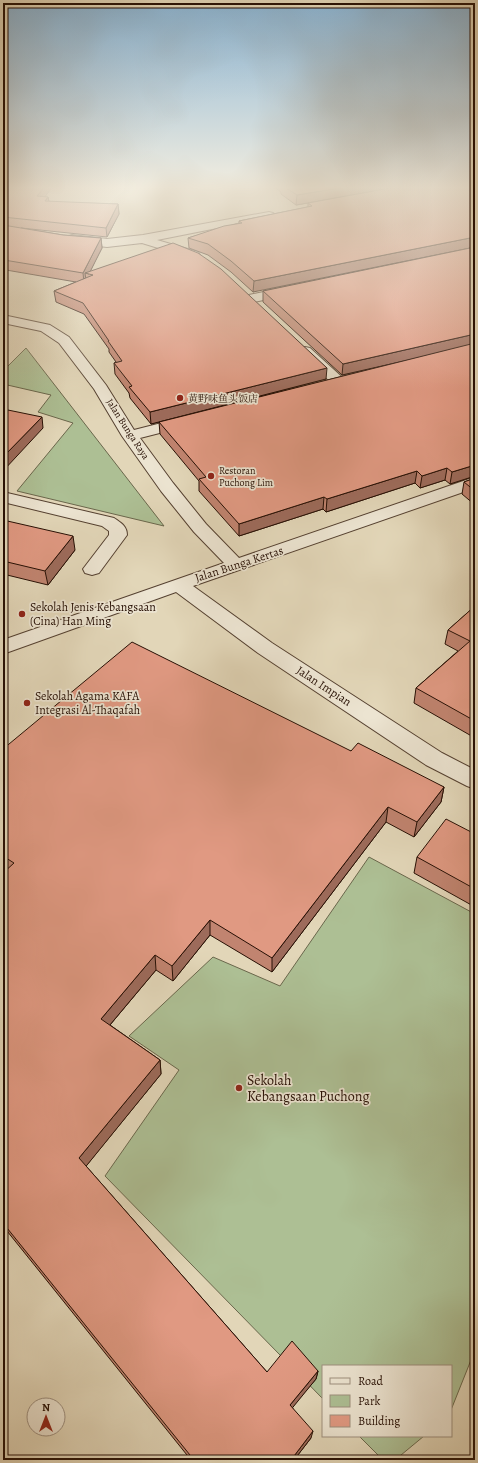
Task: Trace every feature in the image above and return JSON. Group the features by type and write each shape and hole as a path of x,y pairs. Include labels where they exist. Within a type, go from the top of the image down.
{"street":[{"path":"191,254 203,259"},
{"path":"238,288 260,309"},
{"path":"249,299 303,288"},
{"name":"Jalan Bunga Raya","path":"3,319 45,328 64,340 101,388 130,436 167,487 200,528 236,566"},
{"path":"294,341 339,382"},
{"path":"324,386 354,379"},
{"path":"130,436 200,418"},
{"name":"Jalan Bunga Kertas","path":"3,647 178,584 236,566 475,482"},
{"path":"3,497 108,522 118,529 118,535 92,569"},
{"name":"Jalan Impian","path":"178,584 278,656 434,759 475,780"}],"green space":[{"path":"26,348 164,526 17,491 73,423 38,412 51,395 3,384 3,371"},
{"path":"369,857 475,914 475,1350 452,1408 452,1365 322,1365 322,1398 105,1176 179,1070 129,1036 213,957 280,986"},
{"path":"360,1437 423,1437 395,1460 383,1460"}],"building":[{"path":"3,254 93,254 83,273 3,261"},
{"path":"140,254 200,254 221,269 327,368 150,412 129,387 132,386 114,363 122,361 83,303 54,291 93,275 85,273"},
{"path":"222,254 388,254 254,281"},
{"path":"440,254 475,254 475,334 343,364 263,291"},
{"path":"475,343 475,465 452,472 447,468 422,476 417,471 327,499 324,497 239,524 199,479 206,477 159,422"},
{"path":"3,409 42,417 3,457"},
{"path":"475,478 475,491 464,482"},
{"path":"3,520 73,536 45,571 3,561"},
{"path":"475,606 475,721 416,688 470,641 448,630"},
{"path":"132,642 351,751 358,743 444,787 417,822 388,807 272,958 210,920 172,966 155,955 101,1019 160,1060 79,1158 267,1372 292,1341 318,1371 290,1405 313,1431 291,1460 194,1460 3,1223 3,873 14,863 3,856 3,749"},
{"path":"446,819 475,834 475,889 417,857"}],"place":[{"name":"黄野味鱼头饭店","path":"180,398"},
{"name":"Restoran Puchong Lim","path":"211,476"},
{"name":"Sekolah Jenis Kebangsaan (Cina) Han Ming","path":"22,614"},
{"name":"Sekolah Agama KAFA Integrasi Al-Thaqafah","path":"27,703"},
{"name":"Sekolah Kebangsaan Puchong","path":"239,1088"}]}
